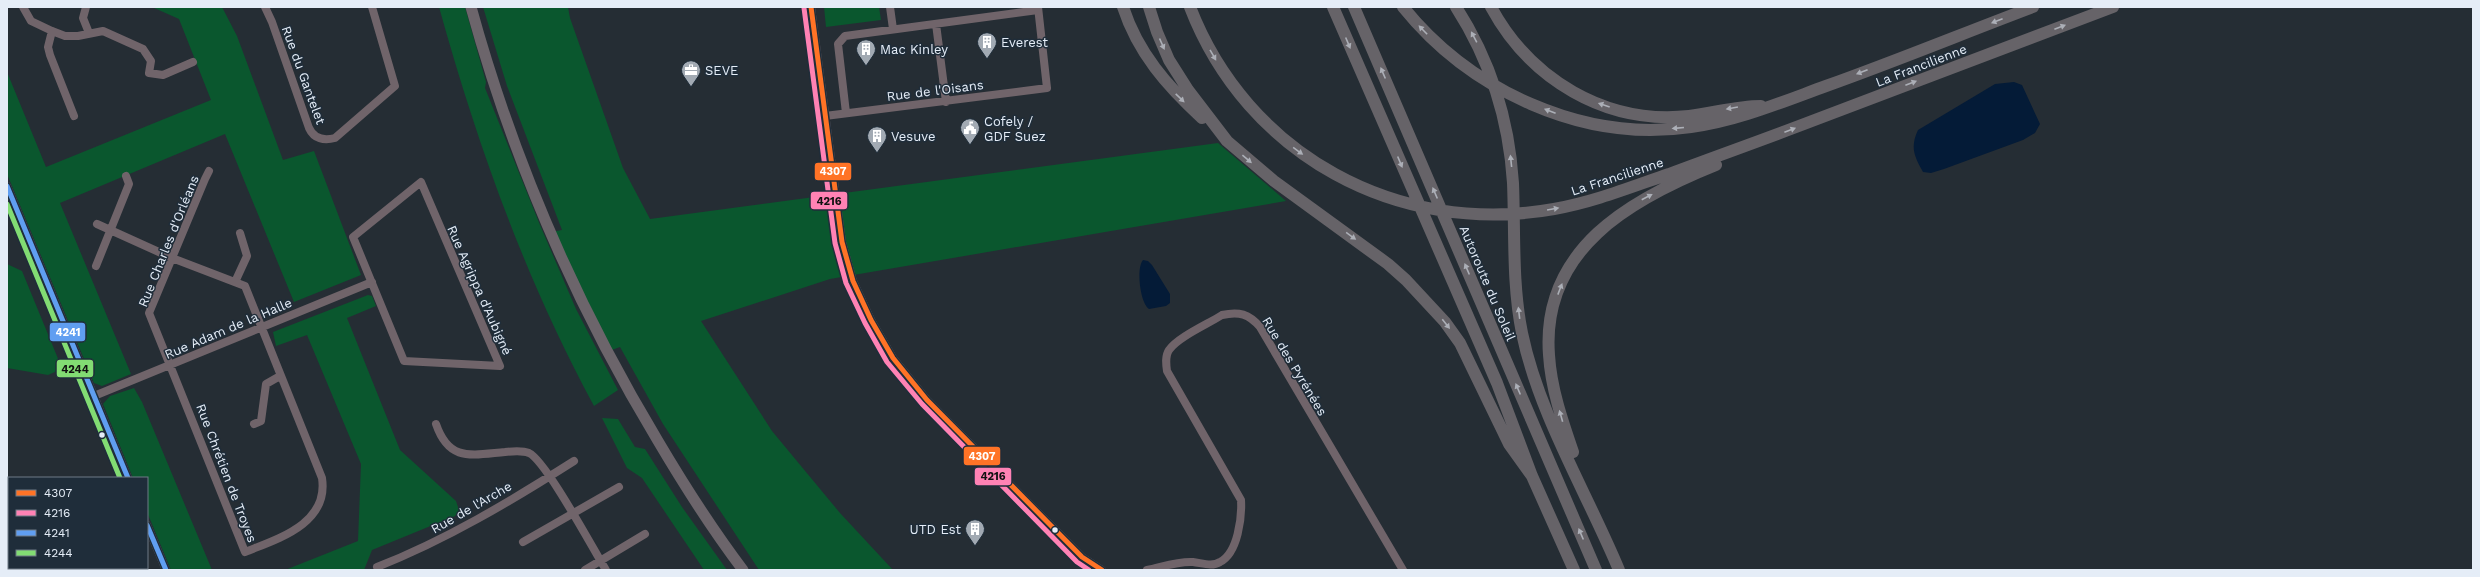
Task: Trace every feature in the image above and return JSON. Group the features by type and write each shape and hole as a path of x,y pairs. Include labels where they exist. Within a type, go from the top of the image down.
{"highway":[{"path":"1123,7 1139,45 1159,74 1180,98 1274,181 1388,264 1427,301 1460,343 1509,444 1532,476"},
{"path":"1150,7 1156,32 1169,60 1188,90 1227,141"},
{"name":"La Francilienne","path":"1190,7 1220,67 1251,109 1272,130 1318,165 1388,198 1432,210 1501,215 1572,206 1618,192 1753,144 2113,7"},
{"path":"1333,7 1497,384 1532,476 1574,570"},
{"name":"Autoroute du Soleil","path":"1354,7 1596,570"},
{"name":"La Francilienne","path":"1402,7 1444,50 1486,81 1506,92 1574,119 1607,126 1641,129 1674,129 1706,125 1770,107 2033,7"},
{"path":"1456,7 1486,64 1496,90 1506,127 1513,182 1518,310 1526,351 1555,428 1619,570"},
{"path":"1491,7 1509,37 1535,66 1562,86 1601,104 1636,114 1660,116 1689,116 1743,106 1770,107"},
{"path":"1597,519 1563,422 1551,376 1549,330 1559,289 1579,252 1606,223 1654,193 1745,153 1753,144"}],"main road":[{"path":"471,7 488,65 526,177 550,235 586,311 632,398 683,483 743,570"}],"street":[{"path":"22,7 31,21 52,31 72,36 103,31 143,49 151,61 149,73 163,75 193,62"},
{"path":"86,7 83,18 89,33"},
{"name":"Rue du Gantelet","path":"265,7 272,22 309,128 314,135 329,140 335,138 395,86 372,7"},
{"path":"811,7 842,242 853,281 871,320 891,355 927,400 1082,558 1102,570 1108,570"},
{"path":"890,7 893,29"},
{"path":"846,113 838,53 838,44 842,38 850,35 936,24 1038,8"},
{"name":"Rue de l'Oisans","path":"825,116 946,102 1047,88 1038,8"},
{"path":"936,24 946,102"},
{"path":"52,31 48,47 50,55 74,116"},
{"name":"Rue Charles d'Orléans","path":"171,364 149,313 209,171"},
{"path":"96,266 109,230 129,184 126,176"},
{"name":"Rue Agrippa d'Aubigné","path":"421,182 500,366 404,360 372,282 353,237 421,182"},
{"path":"7,186 128,477"},
{"path":"97,224 172,258 235,282 247,256 240,233"},
{"name":"Rue Chrétien de Troyes","path":"171,364 244,552 292,533 302,526 312,514 321,492 322,478 244,286 235,282"},
{"name":"Rue Adam de la Halle","path":"94,396 372,282"},
{"name":"Rue des Pyrénées","path":"1147,570 1187,562 1212,564 1220,562 1228,555 1233,547 1242,510 1241,500 1167,371 1166,360 1169,350 1177,343 1222,315 1230,313 1244,314 1260,327 1403,570"},
{"path":"254,424 261,421 266,384 280,376"},
{"path":"436,424 442,440 454,452 469,455 524,451 540,461 606,570"},
{"name":"Rue de l'Arche","path":"377,567 417,551 460,529 574,462"},
{"path":"523,542 619,487"},
{"path":"148,527 166,570"},
{"path":"585,570 645,534"},
{"path":"1082,558 1088,570"}],"green space":[{"path":"152,7 222,7 237,36 283,160 314,151 361,275 294,302 225,134 60,203 131,374 102,386 94,383 7,174 7,72 46,167 211,100 179,19"},
{"path":"439,7 465,7 486,82 485,88 540,225 576,309 618,390 594,406 569,359 546,310 505,211 470,110"},
{"path":"483,7 568,7 570,18 623,168 650,219 1218,143 1286,201 830,279 701,321 772,431 840,513 893,570 759,570 663,424 620,347 609,351 551,232 562,230 507,86"},
{"path":"824,7 879,7 881,20 826,27"},
{"path":"7,264 22,271 59,361 57,371 48,375 7,368"},
{"path":"368,295 372,296 376,306 347,318 400,450 456,501 459,510 455,516 372,550 364,570 285,570 358,541 361,464 307,335 276,346 273,332"},
{"path":"134,388 142,402 212,570 171,570 148,514 148,477 133,477 103,404 110,396"},
{"path":"602,418 618,419 635,447 645,449 682,507 727,570 704,570 642,478 627,468"}],"water":[{"path":"2014,82 2022,85 2040,124 2035,133 2023,140 1944,169 1931,173 1923,172 1914,151 1914,141 1918,130 1995,84"},
{"path":"1143,260 1148,261 1152,265 1170,294 1170,303 1166,306 1149,309 1143,300 1139,277"}],"transit line":[{"name":"4307","path":"811,7 842,242 853,281 871,320 893,358 927,400 1082,557 1102,570"},
{"name":"4216","path":"804,8 835,243 846,283 865,323 887,362 922,404 1077,562 1089,570"},
{"name":"4241","path":"7,186 128,477"},
{"name":"4244","path":"7,204 120,477"},
{"name":"4241","path":"148,527 166,570"}],"place":[{"name":"Everest","path":"987,59"},
{"name":"Mac Kinley","path":"866,66"},
{"name":"SEVE","path":"691,87"},
{"name":"Cofely / GDF Suez","path":"970,145"},
{"name":"Vesuve","path":"877,153"},
{"name":"UTD Est","path":"975,546"}]}
